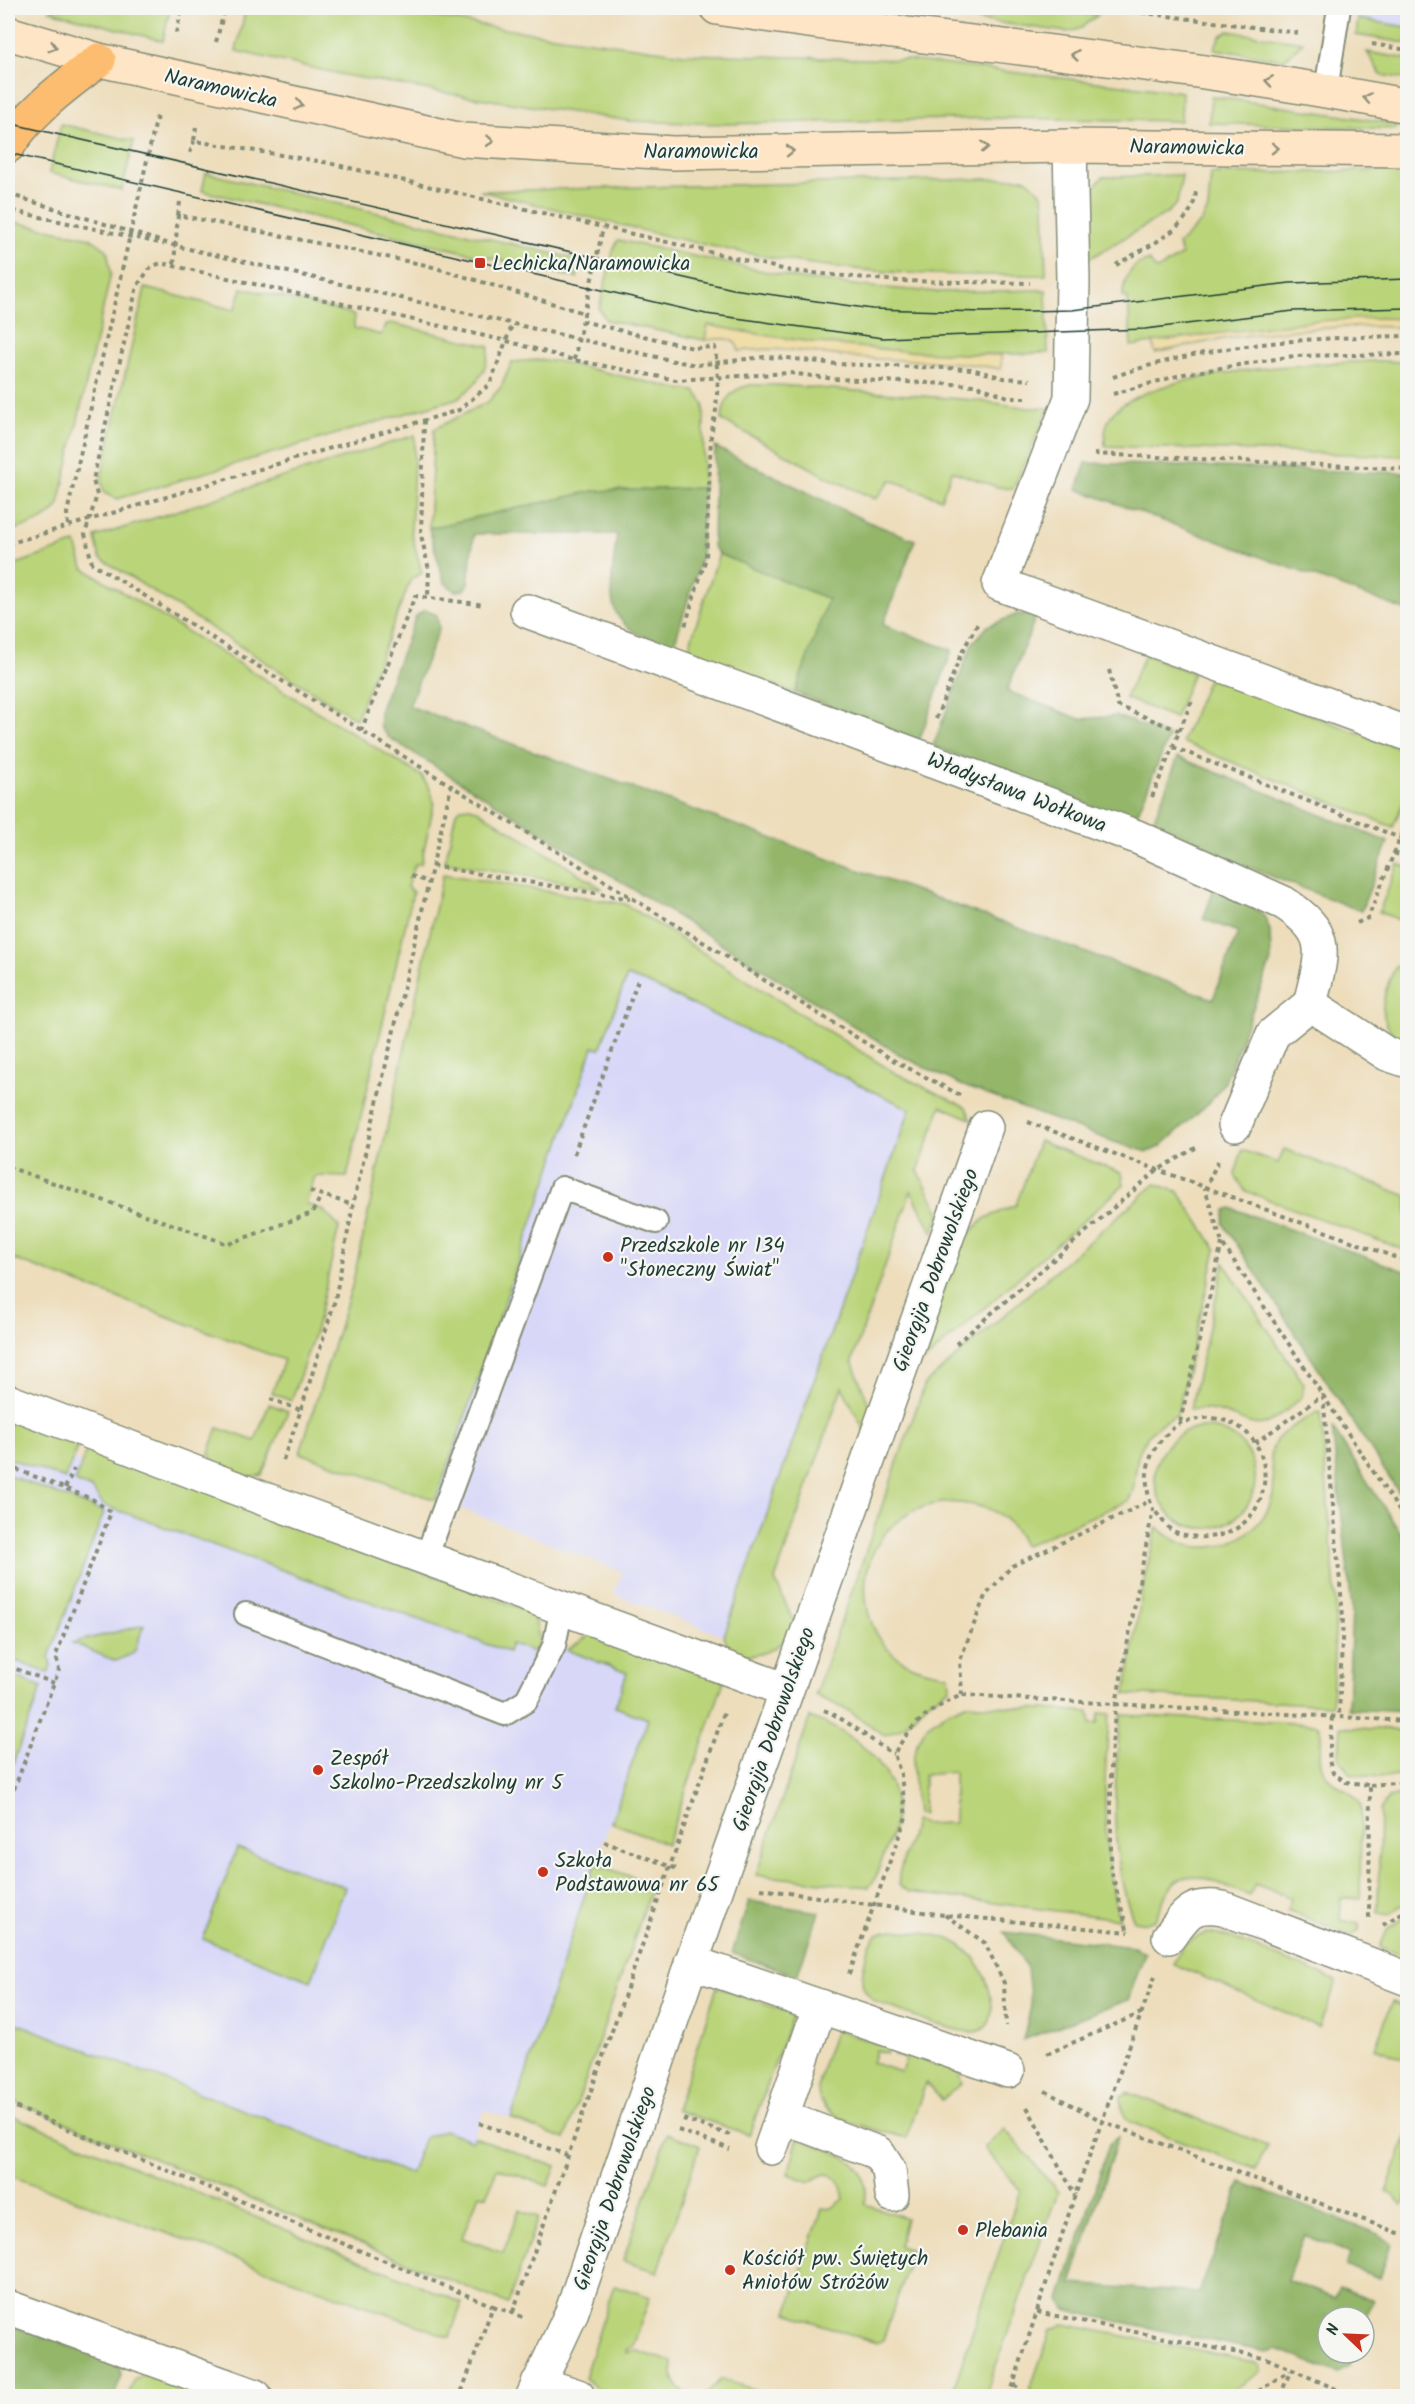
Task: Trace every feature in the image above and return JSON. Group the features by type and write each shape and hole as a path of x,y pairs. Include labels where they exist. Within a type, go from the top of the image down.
{"main road":[{"path":"8,146 21,126 55,93 99,60"}],"street":[{"path":"717,8 856,29 1199,70 1326,90 1407,106"},
{"name":"Naramowicka","path":"8,33 99,60 463,140 673,153 1070,146 1407,150"},
{"path":"1070,146 1071,398 999,584 1407,734"},
{"name":"Władysława Wołkowa","path":"527,611 1137,837 1284,903 1305,917 1321,939 1318,969 1310,1004"},
{"path":"1235,1125 1273,1034 1310,1004 1387,1053 1407,1061"},
{"name":"Gieorgija Dobrowolskiego","path":"536,2390 571,2313 786,1690 986,1127"},
{"path":"8,1401 267,1500 786,1690"},
{"path":"1170,1937 1185,1914 1202,1905 1213,1906 1366,1948 1407,1979"},
{"path":"691,1962 1008,2071"},
{"path":"771,2148 827,2008"},
{"path":"782,2117 878,2153 889,2170 892,2195"},
{"path":"8,2307 255,2397"},
{"path":"536,2390 578,2397"}],"lane":[{"path":"1326,90 1333,38 1340,8"},
{"path":"426,1558 562,1188 656,1222"},
{"path":"246,1614 505,1714 526,1701 554,1646 562,1607"}],"path":[{"path":"173,42 182,8"},
{"path":"214,52 225,8"},
{"path":"1106,8 1333,38"},
{"path":"68,525 67,513 156,118"},
{"path":"190,153 196,127"},
{"path":"194,141 324,162 791,271 898,281 1035,283"},
{"path":"1113,266 1175,228 1188,217 1196,200 1196,179"},
{"path":"8,194 176,246"},
{"path":"174,264 180,202"},
{"path":"13,211 697,365 764,357 787,358 847,365 971,369 1004,378 1034,381"},
{"path":"178,215 426,265 584,314"},
{"path":"574,360 603,228"},
{"path":"964,1096 893,1060 92,563 86,534 97,495 93,480 137,286 151,267 161,263 174,264 507,341 574,360 676,380 790,373 835,380 974,385 1011,398 1030,398"},
{"path":"582,321 693,348 715,347 716,410 711,435 706,558 673,664"},
{"path":"8,544 459,410 490,384 512,325"},
{"path":"1106,377 1161,360 1288,340 1407,336"},
{"path":"1108,395 1184,374 1294,356 1407,354"},
{"path":"424,420 421,535 429,570 428,596"},
{"path":"1050,454 1407,469"},
{"path":"361,730 416,596 527,611"},
{"path":"934,724 961,654"},
{"path":"1118,706 1179,731"},
{"path":"1160,776 1183,722"},
{"path":"1173,747 1400,838"},
{"path":"267,1500 301,1410 335,1300 353,1204 451,786"},
{"path":"1372,909 1407,818"},
{"path":"1394,853 1407,858"},
{"path":"432,866 634,900"},
{"path":"411,876 429,882"},
{"path":"562,1188 638,980"},
{"path":"1020,1119 1407,1262"},
{"path":"950,1348 1156,1171 1235,1125"},
{"path":"8,1167 228,1244 312,1213 322,1194"},
{"path":"1205,1189 1222,1243 1407,1524"},
{"path":"310,1191 353,1204"},
{"path":"1180,1422 1210,1417 1231,1422 1248,1434 1265,1463 1264,1488 1257,1510 1241,1527 1220,1537 1198,1538 1172,1530 1153,1509 1147,1497 1147,1466 1156,1445 1180,1422 1222,1243"},
{"path":"1255,1443 1323,1395"},
{"path":"1323,1395 1343,1616 1339,1718"},
{"path":"270,1399 301,1410"},
{"path":"8,1466 92,1499 111,1512 56,1655 59,1670 8,1805"},
{"path":"962,1695 960,1660 985,1596 1012,1566 1150,1501"},
{"path":"1128,1932 1111,1870 1110,1756 1116,1704 1153,1509"},
{"path":"8,1666 54,1683"},
{"path":"513,2312 738,1672"},
{"path":"894,1754 908,1731 935,1707 962,1695 1407,1721"},
{"path":"827,2008 874,1906 906,1817 901,1775 894,1754 872,1742 838,1716"},
{"path":"1332,1717 1329,1761 1333,1773 1346,1782 1370,1785 1398,1785 1407,1782"},
{"path":"1366,1948 1370,1785"},
{"path":"604,1842 690,1874"},
{"path":"754,1888 944,1915 1170,1937 1075,2195 1009,2397"},
{"path":"1366,1948 1407,1909"},
{"path":"944,1915 985,1943 1004,1983 1008,2071 1075,2195"},
{"path":"1008,2071 1142,2013"},
{"path":"1008,2071 1102,2121 1401,2234"},
{"path":"8,2104 493,2306 460,2397"},
{"path":"675,2116 771,2148"},
{"path":"479,2123 567,2155"},
{"path":"669,2127 701,2139"},
{"path":"1037,2312 1268,2359 1290,2371 1345,2393"},
{"path":"1251,2397 1290,2371"},
{"path":"1280,2397 1290,2371"},
{"path":"1014,2382 1021,2397"}],"shaded area":[{"path":"1317,8 1407,8 1407,27 1317,12"},
{"name":"Przedszkole nr 134 \"Słoneczny Świat\"","path":"438,903 649,984 910,1109 724,1636 614,1594 622,1572 465,1510 300,1453 352,1286"},
{"name":"Zespół Szkolno-Przedszkolny nr 5","path":"8,1435 627,1673 648,1719 595,1864 511,2119 484,2110 472,2141 444,2130 410,2174 8,2020"}],"green space":[{"path":"55,8 170,8 163,41 50,11"},
{"path":"246,8 386,8 504,29 684,54 907,60 1182,92 1181,121 999,118 723,124 630,121 344,75 236,51"},
{"path":"890,8 1029,8 1098,15 1079,29 1067,32"},
{"path":"1358,19 1407,27 1407,43 1356,35"},
{"path":"1228,31 1303,42 1284,60 1214,49 1220,36"},
{"path":"1367,52 1407,59 1407,79 1381,75"},
{"path":"1211,96 1396,124 1396,129 1209,123"},
{"path":"61,124 134,141 122,190 49,173"},
{"path":"1407,170 1407,319 1313,321 1131,346 1128,298 1123,298 1128,274 1142,262 1149,261 1157,270 1182,255 1178,245 1201,222 1208,209 1211,174"},
{"path":"206,173 581,260 577,278 202,191"},
{"path":"1182,175 1177,203 1167,213 1087,260 1087,204 1095,185 1103,177"},
{"path":"1025,178 1041,192 1044,202 1046,275 926,274 805,263 723,249 480,191"},
{"path":"15,222 90,238 107,250 111,273 59,504 43,519 8,532 8,254"},
{"path":"618,240 801,279 938,292 1046,290 1048,353 962,354 877,349 834,345 708,325 705,340 606,320 599,309 613,251"},
{"path":"145,288 235,310 242,288 349,313 354,316 354,328 381,335 386,325 391,323 489,346 488,355 484,370 476,382 458,398 117,499 104,493 101,479"},
{"path":"556,361 695,391 704,404 703,488 593,491 429,528 434,429 488,402 501,387 512,362"},
{"path":"1377,361 1407,362 1407,456 1105,446 1106,428 1114,412 1135,398 1164,387 1200,378 1279,367"},
{"path":"751,385 778,385 973,400 1029,408 1049,408 1013,489 997,487 952,471 941,499 891,480 876,499 831,479 722,420 724,406 729,396 738,389"},
{"path":"415,435 411,532 422,573 411,579 356,719 100,558 95,537"},
{"path":"715,447 868,522 915,540 883,625 952,650 919,741 795,693 828,599 719,554 713,546"},
{"path":"1086,463 1407,473 1407,611 1077,489"},
{"path":"703,488 701,558 673,648 632,630 621,620 614,608 612,577 617,534 474,534 468,583 464,590 455,591 444,582 429,528 593,491"},
{"path":"76,543 83,568 422,776 431,791 434,803 421,864 415,864 407,887 413,892 347,1177 315,1176 306,1204 323,1210 339,1227 316,1329 291,1401 272,1393 284,1360 8,1257 8,567"},
{"path":"719,554 829,599 795,693 687,653"},
{"path":"425,610 437,615 439,629 409,706 1213,999 1238,932 1203,919 1215,887 1248,902 1264,916 1270,930 1271,961 1225,1082 1211,1101 1160,1147 1148,1152 1117,1143 961,1085 902,1056 388,737 380,726 380,709 416,616"},
{"path":"1018,614 1036,616 1007,691 1080,719 1117,716 1169,736 1134,822 933,746 972,644 988,626"},
{"path":"1145,655 1193,673 1175,718 1125,698"},
{"path":"1209,677 1407,751 1407,793 1393,827 1182,742"},
{"path":"1178,757 1388,842 1361,911 1150,829"},
{"path":"470,807 603,889 445,862 456,812 461,808"},
{"path":"1398,864 1407,867 1407,923 1379,912"},
{"path":"443,874 625,904 895,1073 966,1107 971,1119 941,1106 918,1171 940,1213 933,1233 911,1191 852,1361 871,1410 864,1430 842,1387 775,1580 796,1627 783,1642 768,1651 750,1656 731,1655 724,1636 910,1109 649,984 627,976 600,1049 593,1047 436,1500 300,1453 352,1286"},
{"path":"1396,966 1407,970 1407,1047 1389,1029 1383,1010 1386,988"},
{"path":"1039,1141 1122,1173 1124,1185 914,1370 960,1243 984,1219 1016,1205"},
{"path":"1284,1149 1407,1196 1407,1251 1245,1191 1235,1175 1242,1150 1278,1163"},
{"path":"1155,1184 1177,1191 1216,1249 1177,1415 1161,1424 1144,1443 1137,1460 1133,1490 1128,1501 1024,1546 1005,1518 991,1510 974,1505 948,1503 925,1507 904,1516 887,1531 874,1550 867,1572 866,1596 871,1621 884,1645 894,1655 921,1669 949,1675 950,1688 929,1701 903,1727 884,1735 849,1711 815,1695 925,1384"},
{"path":"1231,1208 1407,1272 1407,1505 1223,1223 1226,1210"},
{"path":"1224,1263 1304,1384 1302,1397 1279,1417 1263,1424 1248,1423 1212,1410 1190,1410"},
{"path":"269,1404 288,1411 262,1475 248,1477 215,1464 209,1453 218,1428 255,1441"},
{"path":"1317,1412 1321,1413 1336,1605 1332,1705 1125,1694 1145,1575 1157,1527 1177,1541 1198,1547 1226,1544 1251,1530 1261,1520 1273,1494 1271,1454 1276,1441 1289,1429"},
{"path":"8,1416 76,1442 77,1448 65,1479 8,1458"},
{"path":"1332,1427 1407,1543 1407,1712 1348,1709 1352,1608"},
{"path":"1205,1428 1233,1436 1247,1450 1255,1478 1247,1506 1233,1520 1205,1528 1177,1520 1163,1506 1155,1478 1163,1450 1177,1436"},
{"path":"91,1447 533,1613 540,1641 534,1652 511,1644 508,1652 103,1505 92,1489 75,1482 86,1451"},
{"path":"8,1475 104,1512 49,1657 51,1665 48,1673 8,1658"},
{"path":"144,1625 134,1653 116,1661 72,1643"},
{"path":"591,1634 724,1681 667,1844 611,1822 648,1719 615,1707 627,1673 567,1650"},
{"path":"8,1674 42,1687 8,1776"},
{"path":"966,1704 1089,1712 1091,1724 1098,1724 1099,1713 1110,1714 1105,1817 1109,1868 1119,1919 909,1892 899,1885 899,1874 915,1820 924,1824 954,1823 954,1772 924,1775 923,1814 917,1813 913,1776 916,1746 931,1723"},
{"path":"1121,1715 1315,1724 1319,1727 1321,1732 1320,1759 1323,1770 1333,1782 1354,1796 1361,1806 1360,1899 1341,1898 1340,1920 1359,1924 1359,1931 1352,1936 1287,1910 1291,1898 1255,1884 1250,1896 1216,1882 1191,1876 1181,1879 1172,1886 1155,1920 1147,1923 1134,1921 1120,1871 1115,1819 1116,1766"},
{"path":"810,1717 857,1742 882,1767 890,1783 895,1799 894,1826 875,1879 869,1887 756,1875"},
{"path":"1341,1727 1407,1731 1407,1768 1388,1777 1349,1773 1339,1758"},
{"path":"1407,1794 1407,1902 1388,1915 1378,1913 1380,1810 1388,1798"},
{"path":"237,1848 345,1887 311,1981 203,1939"},
{"path":"595,1864 653,1884 565,2139 511,2119"},
{"path":"749,1901 819,1912 797,1976 732,1953"},
{"path":"1407,1916 1405,1957 1380,1947 1388,1928"},
{"path":"894,1930 946,1938 960,1945 972,1956 986,1979 992,2002 989,2022 983,2029 973,2032 952,2029 876,2002 869,1995 863,1987 862,1976 870,1946 880,1933"},
{"path":"1004,1932 1134,1947 1145,1953 1128,2000 1023,2040 1031,2006 1027,1968"},
{"path":"1206,1933 1230,1937 1337,1981 1319,2027 1173,1964 1184,1943"},
{"path":"717,1987 793,2014 749,2135 676,2110"},
{"path":"1392,2002 1407,2008 1407,2061 1375,2048"},
{"path":"8,2020 410,2174 424,2138 444,2130 472,2141 474,2137 556,2167 548,2186 497,2168 487,2196 479,2194 462,2238 503,2253 519,2210 538,2217 508,2304 8,2099"},
{"path":"836,2030 888,2047 887,2053 876,2050 872,2063 901,2072 906,2059 894,2055 895,2049 958,2071 962,2083 942,2100 926,2083 906,2138 853,2123 828,2109 821,2100 818,2089 823,2066"},
{"path":"1127,2092 1267,2145 1256,2169 1130,2122 1121,2106 1122,2095 1126,2095"},
{"path":"8,2114 462,2303 450,2337 8,2175"},
{"path":"1005,2129 1058,2192 985,2396 951,2396 1020,2190 984,2148"},
{"path":"667,2133 700,2146 658,2272 623,2261"},
{"path":"1407,2136 1407,2193 1403,2205 1386,2191"},
{"path":"1118,2137 1071,2284 1199,2293 1241,2182 1378,2234 1391,2244 1380,2278 1346,2266 1350,2253 1304,2235 1287,2280 1334,2298 1339,2287 1373,2300 1371,2305 1316,2305 1316,2364 1276,2349 1266,2352 1065,2310 1060,2300 1109,2144"},
{"path":"798,2138 837,2153 857,2166 866,2188 865,2204 906,2218 899,2246 913,2251 883,2340 876,2343 787,2313 822,2209 832,2208 844,2199 840,2185 834,2176 824,2175 811,2182 788,2174"},
{"path":"614,2285 650,2297 633,2346 626,2350 627,2353 634,2350 672,2362 673,2378 680,2389 686,2393 699,2395 708,2393 721,2379 758,2391 755,2396 620,2396 598,2389 584,2378"},
{"path":"8,2324 119,2363 122,2375 114,2396 8,2396"},
{"path":"1063,2324 1254,2362 1260,2365 1261,2371 1225,2396 1032,2396 1030,2389 1051,2330"},
{"path":"1318,2365 1349,2365 1339,2373"},
{"path":"147,2372 180,2383 176,2396 128,2396 134,2381"}],"sand":[{"path":"1407,319 1407,327 1375,326 1281,331 1218,340 1155,353 1153,342 1313,321"},
{"path":"708,325 782,338 854,347 1001,355 1001,369 950,362 864,358 786,350 739,351 734,342 730,340 705,340"}],"tram line":[{"path":"8,123 733,289 872,309 983,312 1072,310 1290,283 1408,279"},
{"path":"8,153 706,314 883,338 1145,329 1293,311 1408,308"}],"place":[{"name":"Lechicka/Naramowicka","path":"480,263"},
{"name":"Przedszkole nr 134 \"Słoneczny Świat\"","path":"608,1257"},
{"name":"Zespół Szkolno-Przedszkolny nr 5","path":"318,1770"},
{"name":"Szkoła Podstawowa nr 65","path":"543,1872"},
{"name":"Plebania","path":"963,2230"},
{"name":"Kościół pw. Świętych Aniołów Stróżów","path":"730,2270"}]}
